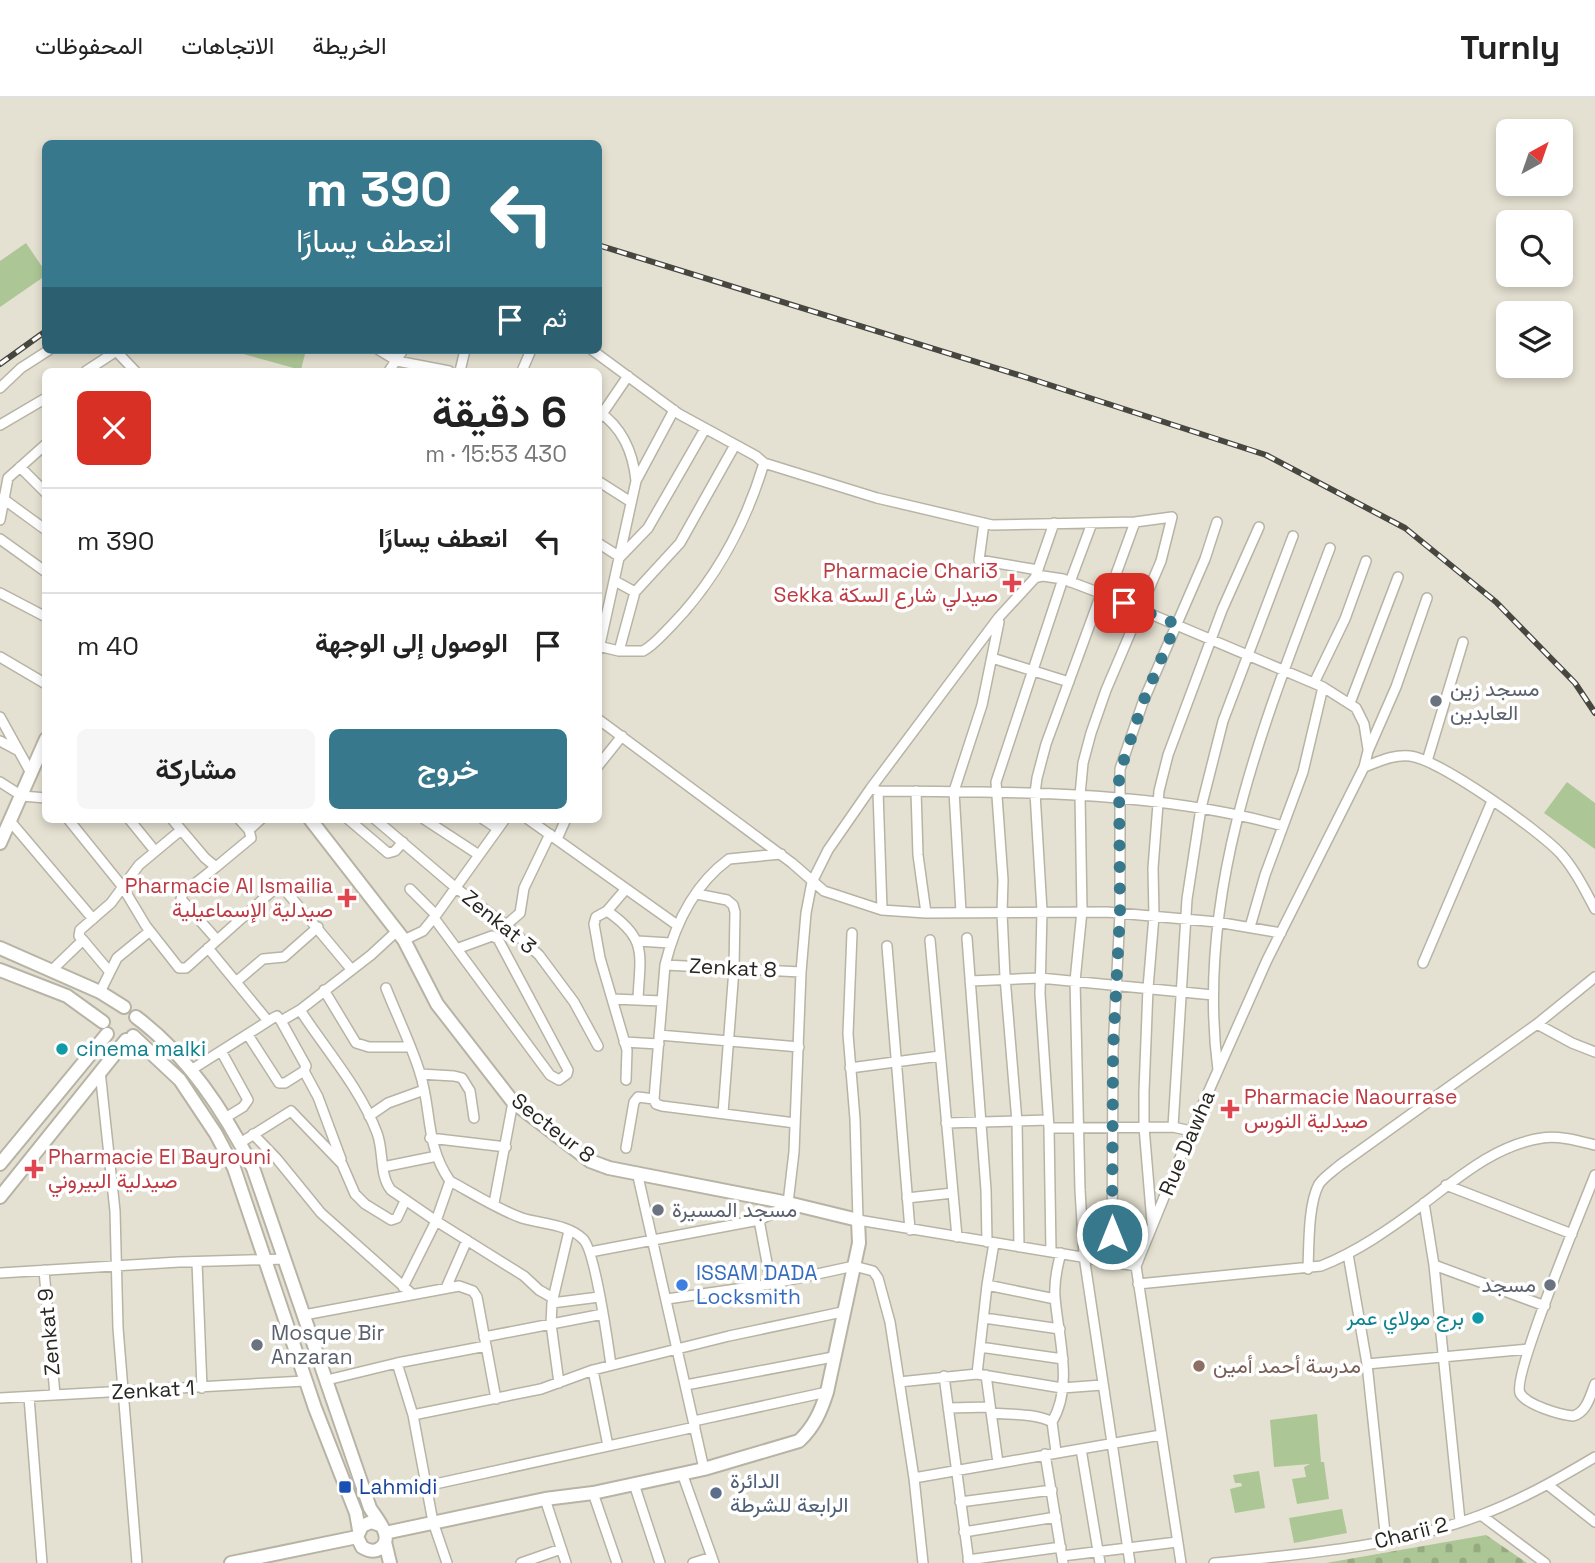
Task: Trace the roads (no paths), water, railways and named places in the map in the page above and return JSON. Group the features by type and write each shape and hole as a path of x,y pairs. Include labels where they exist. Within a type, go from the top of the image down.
{"main road":[{"path":"4,831 42,749"},
{"name":"Secteur 8","path":"319,823 401,935 437,1004 513,1102 590,1161 608,1168 788,1203 858,1220"},
{"path":"0,948 100,992 129,1008 166,1042 191,1070 225,1118 253,1168 370,1508 383,1533 390,1563"},
{"path":"0,970 67,996 116,1040 129,1038 180,1080 216,1134 234,1168 305,1381 356,1513 359,1544 373,1563"},
{"path":"0,1164 105,1028 105,1016 113,1008 124,1007"},
{"path":"0,1197 138,1027 136,1017"},
{"path":"238,1562 358,1533 366,1523 383,1533 704,1469 799,1441 809,1432 820,1413 827,1392 842,1312 859,1243 858,1220"},
{"path":"366,1550 379,1549 383,1533"}],"street":[{"path":"0,388 21,368 43,354"},
{"path":"91,368 112,354"},
{"path":"120,354 132,368"},
{"path":"386,354 397,361 433,368"},
{"path":"391,368 401,354"},
{"path":"598,354 674,410 764,463 877,498 992,525 1135,522 1172,517 1161,561 1091,733 1083,763 1080,795 1082,911 1076,981 1084,1256 1129,1563"},
{"path":"602,411 628,376"},
{"path":"0,425 42,404"},
{"path":"602,617 615,581 636,481 674,410"},
{"path":"602,416 624,437 634,463 636,481"},
{"path":"620,557 648,528 705,429"},
{"path":"619,651 635,592 680,543 735,445"},
{"path":"0,520 2,498 8,478 42,448"},
{"path":"602,648 637,652 647,649 681,615 704,587 733,541 764,463"},
{"path":"20,467 42,490"},
{"path":"0,470 8,478"},
{"path":"602,484 631,502"},
{"path":"2,498 42,527"},
{"path":"1056,1452 1052,1422 1057,1415 1062,1388 1063,1359 1055,1299 1056,1252 1040,978 1042,911 1035,793 1039,768 1069,682 1135,522"},
{"path":"984,523 979,560 1067,580 1212,638 1318,685 1350,703 1361,718 1368,751"},
{"path":"590,1252 759,1220 788,1203 795,1123 801,972 806,913 812,882 828,850 999,617 1036,574 1054,523"},
{"path":"1019,1247 1017,1122 996,791 1004,753 1033,671 1067,580 1092,523"},
{"path":"1112,1261 1115,985 1120,913 1118,798 1122,762 1143,702 1205,559 1217,523"},
{"path":"1152,1224 1144,1127 1147,988 1154,916 1153,868 1161,780 1212,638 1259,527"},
{"path":"1173,1127 1186,918 1201,807 1223,721 1293,536"},
{"path":"0,539 42,569"},
{"path":"602,546 620,557"},
{"path":"1218,1070 1213,1028 1217,922 1237,813 1284,671 1330,548"},
{"path":"1250,927 1265,875 1303,772 1318,685 1366,561"},
{"path":"1350,703 1398,577"},
{"path":"615,581 635,592"},
{"path":"0,593 42,615"},
{"name":"Rue Dawha","path":"1181,1563 1136,1266 1262,969 1364,767 1427,598"},
{"path":"961,912 954,791 982,705 999,617"},
{"path":"1427,761 1463,642"},
{"path":"0,657 42,682"},
{"path":"992,658 1069,682"},
{"path":"0,717 32,774"},
{"path":"602,722 781,854 830,894 882,910 926,913 1120,913 1186,918 1281,933"},
{"path":"602,761 622,736"},
{"path":"0,741 18,750"},
{"path":"1364,767 1395,756 1410,756 1427,761 1534,830 1561,854 1595,909"},
{"path":"0,782 22,796 42,797"},
{"path":"874,789 996,791 1118,798 1201,807 1283,825"},
{"path":"874,789 882,910"},
{"path":"916,791 918,855 926,913"},
{"path":"1423,963 1492,801"},
{"path":"71,823 122,886 174,963 182,969 280,884 351,969"},
{"path":"132,823 155,851"},
{"path":"175,823 216,867"},
{"path":"217,940 181,899 183,893 250,840 249,830 243,823"},
{"path":"249,830 257,823"},
{"path":"352,823 388,853 395,851 403,842"},
{"path":"358,828 362,823"},
{"name":"Zenkat 3","path":"380,823 456,888 506,925 551,969 598,1046"},
{"path":"430,823 479,855"},
{"path":"489,823 498,829"},
{"path":"281,1021 300,1010 351,969 401,935 423,931 502,823"},
{"path":"534,823 677,925"},
{"path":"506,925 520,913 527,880 563,823"},
{"path":"109,971 79,936 80,930 111,903 132,872 181,830"},
{"path":"4,831 93,919"},
{"path":"654,1100 665,965 677,925 697,894 729,859 781,854"},
{"path":"410,889 435,917 551,1075 555,1079 561,1079 568,1070 501,943 492,936 458,948"},
{"path":"625,890 607,911 596,917 594,924 600,958 628,1054 626,1080"},
{"path":"697,894 727,900 733,905 734,969 723,1113"},
{"path":"607,911 631,930 638,941 638,999"},
{"path":"236,982 263,959 284,957 318,927"},
{"path":"100,992 117,958 150,931"},
{"path":"852,933 848,1034 855,1119 858,1220"},
{"path":"967,938 991,1243 980,1347 981,1374 991,1410 998,1462"},
{"path":"51,971 83,940"},
{"path":"930,940 957,1237"},
{"path":"638,941 670,943"},
{"path":"887,946 910,1230"},
{"path":"208,947 268,1021"},
{"name":"Zenkat 8","path":"665,965 801,972"},
{"path":"970,981 1040,978 1213,995"},
{"path":"1308,1269 1311,1223 1320,1182 1537,1024 1595,978"},
{"path":"386,988 421,1074 430,1138 450,1181 521,1217 569,1231 586,1242 603,1314 611,1365"},
{"path":"324,990 356,1043 369,1047 410,1047"},
{"path":"612,999 662,1001"},
{"path":"300,1010 348,1079 369,1116 379,1139 386,1184 405,1201 524,1276 553,1301 599,1297"},
{"path":"191,1070 276,1016 306,1066 285,1083 279,1083 248,1035"},
{"path":"1537,1024 1595,1052"},
{"path":"624,1042 727,1041 799,1046"},
{"path":"221,1051 248,1100 243,1107 225,1118"},
{"path":"850,1068 940,1056"},
{"path":"100,1071 115,1211 120,1348 137,1563"},
{"path":"303,1071 318,1097 355,1194 391,1220 397,1218 405,1201"},
{"path":"421,1074 462,1078 470,1091 474,1118"},
{"path":"369,1116 388,1102 424,1090"},
{"path":"626,1148 635,1099 641,1096 654,1100 656,1104 795,1123"},
{"path":"494,1203 513,1102"},
{"path":"240,1143 291,1111 342,1164"},
{"path":"946,1124 1017,1122 1079,1128 1173,1127 1191,1131"},
{"path":"253,1134 277,1158 321,1213 412,1294"},
{"path":"1138,1284 1321,1266 1348,1254 1446,1185 1510,1146 1544,1137 1595,1144"},
{"path":"430,1138 506,1147"},
{"path":"383,1167 437,1156"},
{"path":"637,1172 704,1469"},
{"path":"1595,1175 1528,1349 1519,1385 1520,1392 1530,1403 1573,1416 1579,1414 1586,1405 1595,1384"},
{"path":"402,1287 436,1221 450,1181"},
{"path":"1446,1185 1572,1234"},
{"path":"908,1198 953,1193"},
{"path":"1424,1203 1445,1357 1461,1521"},
{"path":"759,1220 771,1284"},
{"name":"Secteur 8","path":"858,1220 1136,1266"},
{"path":"559,1383 551,1324 553,1301 569,1231"},
{"path":"446,1288 467,1240"},
{"path":"1348,1254 1367,1364 1386,1542"},
{"path":"0,1273 285,1259"},
{"path":"197,1262 202,1388"},
{"path":"1434,1265 1545,1306"},
{"path":"667,1300 771,1284 854,1266 873,1271 878,1278 890,1322 914,1478 923,1563"},
{"name":"Zenkat 9","path":"44,1270 55,1395"},
{"path":"987,1284 1055,1299"},
{"path":"304,1315 459,1286 473,1291 477,1297 496,1399"},
{"path":"413,1415 496,1399 559,1383 611,1365 842,1312"},
{"path":"327,1380 551,1324 603,1314"},
{"path":"984,1318 1060,1329"},
{"path":"980,1347 1063,1359"},
{"path":"1367,1364 1528,1349"},
{"path":"686,1385 833,1357"},
{"path":"397,1363 413,1415 433,1522 447,1563"},
{"path":"593,1370 608,1446"},
{"path":"899,1382 981,1374 1062,1388 1102,1385"},
{"path":"944,1376 968,1562 1098,1552 1177,1542"},
{"name":"Zenkat 1","path":"0,1398 305,1381"},
{"path":"426,1486 608,1446 827,1392"},
{"path":"29,1397 42,1563"},
{"path":"948,1408 991,1410 1052,1422"},
{"path":"914,1478 1161,1435"},
{"path":"1081,1449 1100,1563"},
{"path":"1045,1454 1062,1555"},
{"name":"Charii 2","path":"1214,1563 1386,1542 1480,1515 1548,1485 1595,1457"},
{"path":"682,1473 713,1560 693,1563"},
{"path":"634,1484 660,1563"},
{"path":"1548,1485 1595,1522"},
{"path":"960,1502 1052,1490"},
{"path":"593,1493 617,1563"},
{"path":"545,1499 566,1563"},
{"path":"1480,1515 1545,1563"},
{"path":"964,1532 1056,1517"},
{"path":"521,1563 561,1549"}],"railway":[{"path":"602,246 1025,377 1266,455 1405,528 1496,602 1575,683 1595,713"},
{"path":"0,364 42,334"}],"place":[{"name":"Pharmacie Chari3 Sekka صيدلي شارع السكة","path":"1012,583"},
{"name":"مسجد زين العابدين","path":"1436,701"},
{"name":"Pharmacie Al Ismailia صيدلية الإسماعيلية","path":"347,898"},
{"name":"cinema malki","path":"62,1049"},
{"name":"Pharmacie Naourrase صيدلية النورس","path":"1230,1109"},
{"name":"Pharmacie El Bayrouni صيدلية البيروني","path":"34,1169"},
{"name":"مسجد المسيرة","path":"658,1210"},
{"name":"ISSAM DADA Locksmith","path":"682,1285"},
{"name":"مسجد","path":"1550,1285"},
{"name":"برج مولاي عمر","path":"1478,1318"},
{"name":"Mosque Bir Anzaran","path":"257,1345"},
{"name":"مدرسة أحمد أمين","path":"1199,1366"},
{"name":"Lahmidi","path":"345,1487"},
{"name":"الدائرة الرابعة للشرطة","path":"716,1493"}]}
